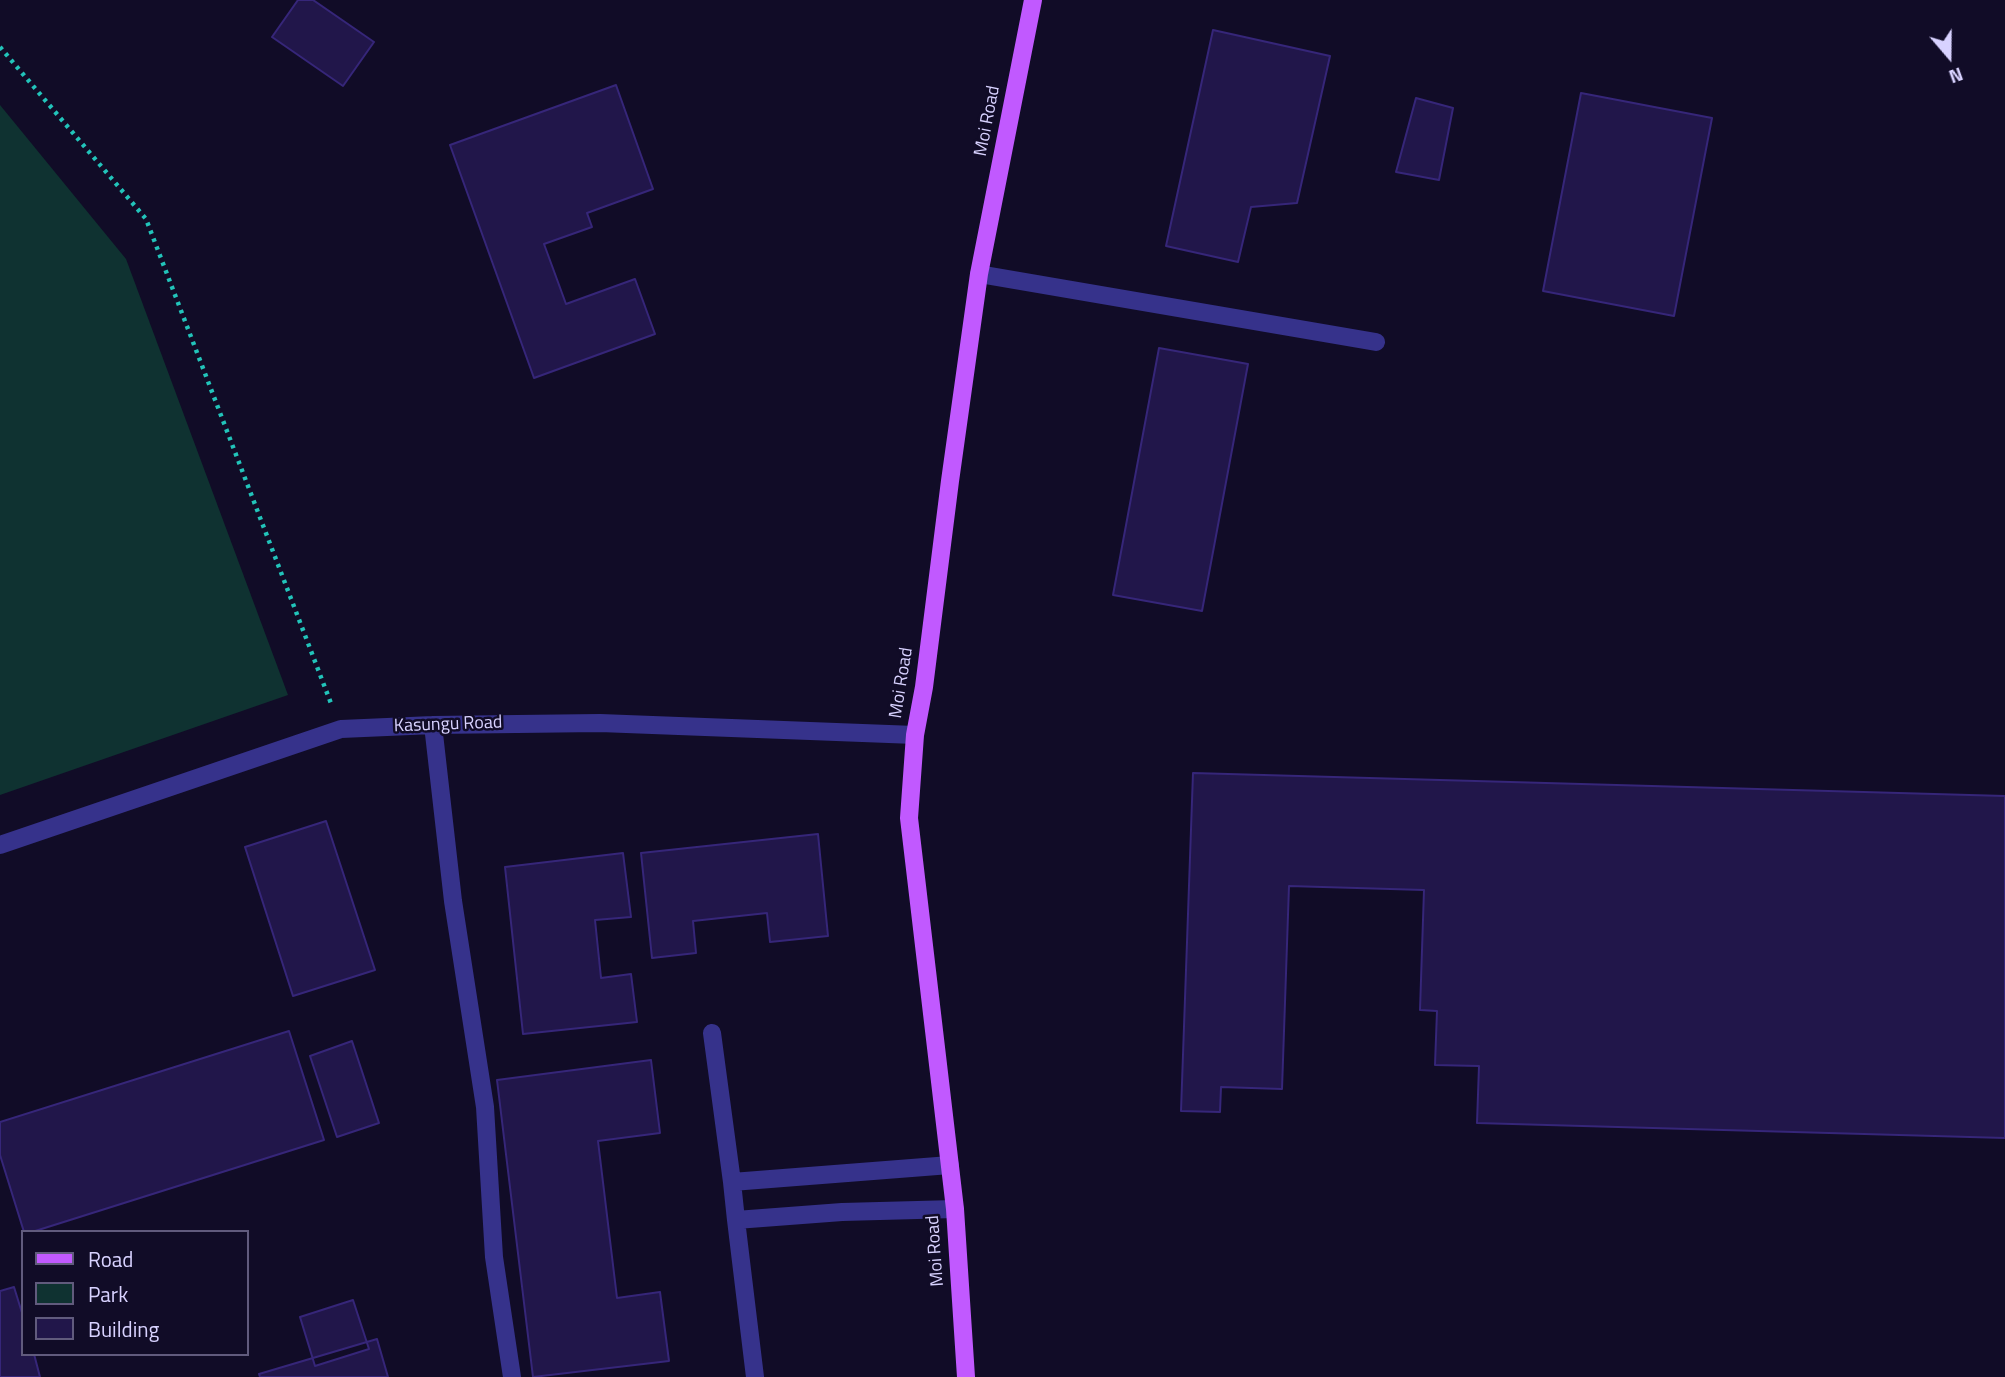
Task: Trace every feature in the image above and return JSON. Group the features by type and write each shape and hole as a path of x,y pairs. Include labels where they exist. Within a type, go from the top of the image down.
{"main road":[{"name":"Moi Road","path":"966,1377 955,1209 909,818 915,735 924,687 979,274 1033,0"}],"street":[{"path":"979,274 1376,342"},
{"name":"Kasungu Road","path":"0,845 341,729 433,724 600,723 915,735"},
{"path":"433,724 453,901 485,1107 494,1257 512,1377"},
{"path":"712,1033 754,1377"},
{"path":"732,1182 950,1165"},
{"path":"736,1220 842,1212 955,1209"}],"path":[{"path":"0,47 146,219 341,729"}],"green space":[{"path":"0,105 126,259 288,695 0,795"}],"building":[{"path":"298,0 313,0 374,42 343,86 272,37"},
{"path":"1213,30 1330,56 1297,203 1251,207 1238,262 1166,246"},
{"path":"616,85 653,189 587,213 592,227 544,244 566,304 635,279 655,334 534,378 450,145"},
{"path":"1581,93 1712,118 1674,316 1543,291"},
{"path":"1416,98 1453,108 1439,180 1396,172"},
{"path":"1159,348 1248,364 1202,611 1113,595"},
{"path":"1193,773 2005,796 2005,1138 1477,1123 1479,1066 1435,1065 1437,1011 1420,1010 1424,890 1289,886 1282,1089 1221,1087 1220,1112 1181,1111"},
{"path":"326,821 375,970 293,996 245,847"},
{"path":"818,834 828,936 770,942 767,913 693,921 696,953 652,958 641,853"},
{"path":"623,853 631,917 595,920 601,978 631,974 637,1022 523,1034 505,867"},
{"path":"289,1031 324,1140 38,1230 23,1230 0,1155 0,1122"},
{"path":"352,1041 379,1123 337,1137 310,1056"},
{"path":"651,1060 660,1133 598,1141 617,1298 660,1292 669,1361 533,1377 497,1080"},
{"path":"14,1287 21,1310 21,1356 35,1356 40,1377 0,1377 0,1291"},
{"path":"353,1300 369,1349 315,1366 300,1317"},
{"path":"377,1339 388,1377 260,1377 259,1374"}]}
